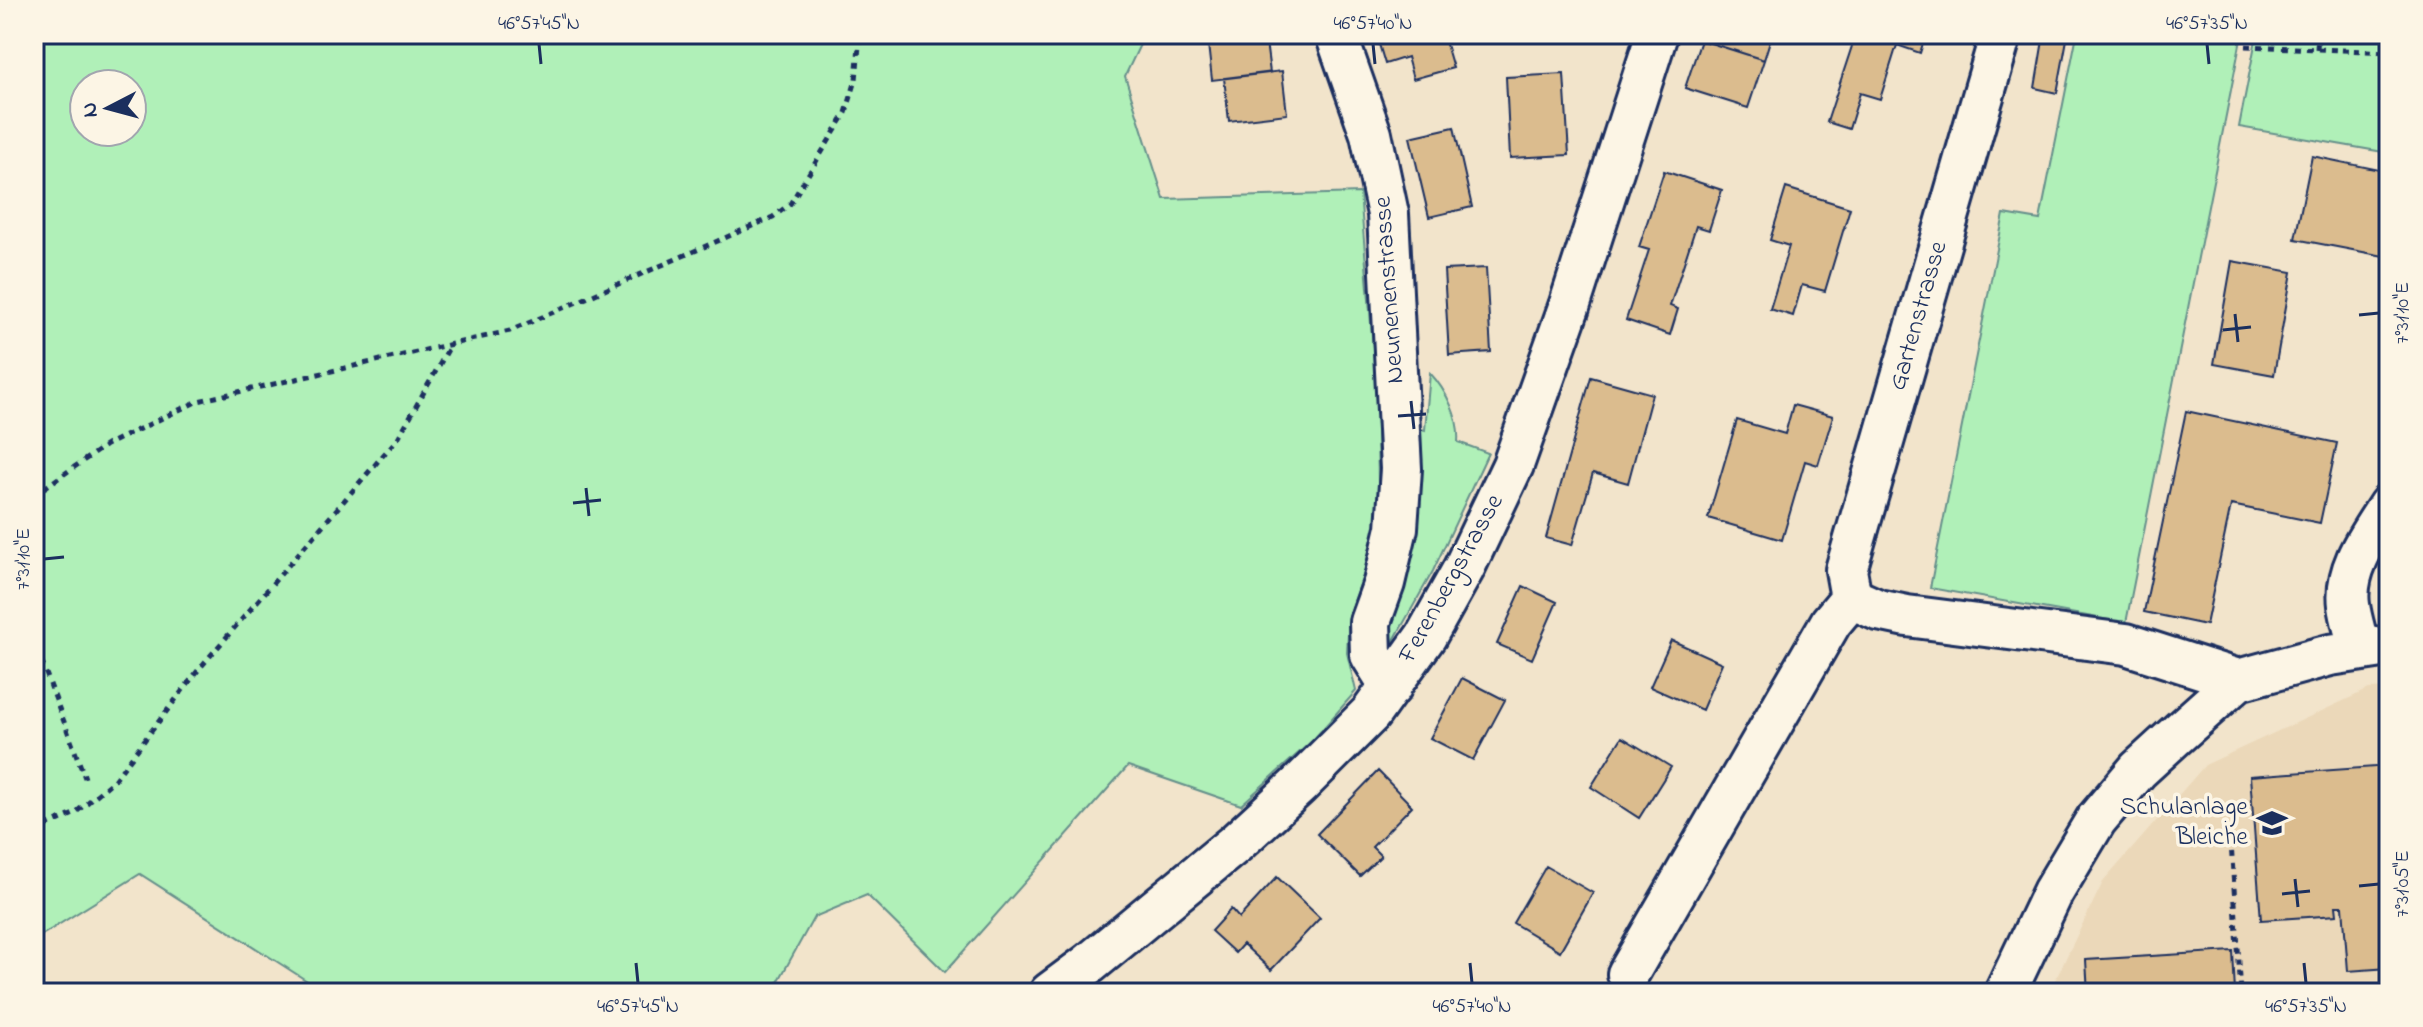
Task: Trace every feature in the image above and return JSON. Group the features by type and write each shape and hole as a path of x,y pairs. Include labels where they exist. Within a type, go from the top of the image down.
{"street":[{"name":"Neunenenstrasse","path":"1336,34 1371,134 1388,214 1401,469 1397,528 1384,583 1370,622 1371,655 1391,687"},
{"name":"Ferenbergstrasse","path":"1050,993 1236,843 1344,741 1371,713 1426,636 1513,465 1569,307 1657,34"},
{"name":"Gartenstrasse","path":"1851,598 1846,570 2001,34"},
{"path":"2005,993 2053,892 2096,820 2138,770 2238,680 2374,647 2349,602 2350,580 2355,563 2389,505"},
{"path":"1628,974 1831,622 1851,598 1878,610 1907,616 2126,644 2238,680"}],"path":[{"path":"34,495 106,445 198,401 510,331 773,217 790,204 846,113 856,80 860,34"},
{"path":"1155,34 1165,44 1171,34"},
{"path":"2317,49 2318,34"},
{"path":"2246,46 2389,52"},
{"path":"34,831 74,814 114,780 199,669 398,438 450,345"},
{"path":"34,652 41,660 85,778"},
{"path":"2230,828 2241,993"}],"shaded area":[{"name":"Schulanlage Bleiche","path":"2389,688 2389,993 2049,993 2103,882 2205,765 2369,689"}],"green space":[{"path":"34,34 1145,34 1125,76 1164,199 1360,193 1376,383 1379,530 1349,616 1347,653 1356,691 1313,740 1241,805 1128,766 945,972 867,895 814,917 772,993 326,993 140,874 34,940"},
{"path":"2077,34 2242,34 2126,623 1930,588 2004,214 2040,220"},
{"path":"2257,34 2389,34 2389,153 2239,127"},
{"path":"1430,373 1451,405 1457,423 1458,442 1488,453 1433,571 1389,649 1384,640 1418,428 1425,430"}],"building":[{"path":"1265,34 1270,73 1212,80 1207,35"},
{"path":"1376,34 1443,34 1453,68 1413,79 1407,57 1385,64"},
{"path":"1703,34 1772,34 1764,60 1701,40"},
{"path":"1856,34 1926,34 1920,53 1897,45 1880,99 1860,93 1849,129 1827,122"},
{"path":"2044,34 2068,34 2057,93 2035,88"},
{"path":"1701,40 1764,60 1748,108 1685,88"},
{"path":"1282,71 1287,114 1229,121 1224,78"},
{"path":"1564,74 1569,155 1510,158 1506,77"},
{"path":"1454,127 1472,207 1429,217 1410,137"},
{"path":"2312,156 2389,172 2389,257 2295,239"},
{"path":"1664,171 1722,190 1709,230 1696,226 1670,306 1678,309 1670,335 1626,320 1649,250 1639,247"},
{"path":"1786,188 1850,208 1825,291 1802,285 1793,316 1770,309 1789,246 1770,240"},
{"path":"2232,261 2292,272 2274,375 2214,364"},
{"path":"1486,268 1491,352 1449,355 1444,270"},
{"path":"1591,377 1652,394 1628,483 1593,473 1572,545 1546,538"},
{"path":"1793,405 1833,416 1818,465 1805,461 1782,540 1708,518 1737,420 1785,434"},
{"path":"2186,411 2337,443 2320,523 2231,505 2206,625 2144,612"},
{"path":"1523,586 1557,602 1532,659 1497,644"},
{"path":"1671,640 1722,663 1702,710 1650,687"},
{"path":"1462,678 1505,700 1473,760 1430,738"},
{"path":"1622,737 1671,767 1639,818 1591,787"},
{"path":"2389,766 2389,968 2348,971 2343,906 2336,906 2337,915 2261,920 2250,776"},
{"path":"1378,771 1412,806 1372,847 1381,856 1360,876 1317,834"},
{"path":"1546,866 1593,893 1560,951 1513,923"},
{"path":"1277,877 1320,918 1271,970 1243,944 1235,953 1211,931 1231,909 1239,918"},
{"path":"2233,951 2235,993 2088,993 2086,960"}],"place":[{"name":"Schulanlage Bleiche","path":"2272,823"}]}
